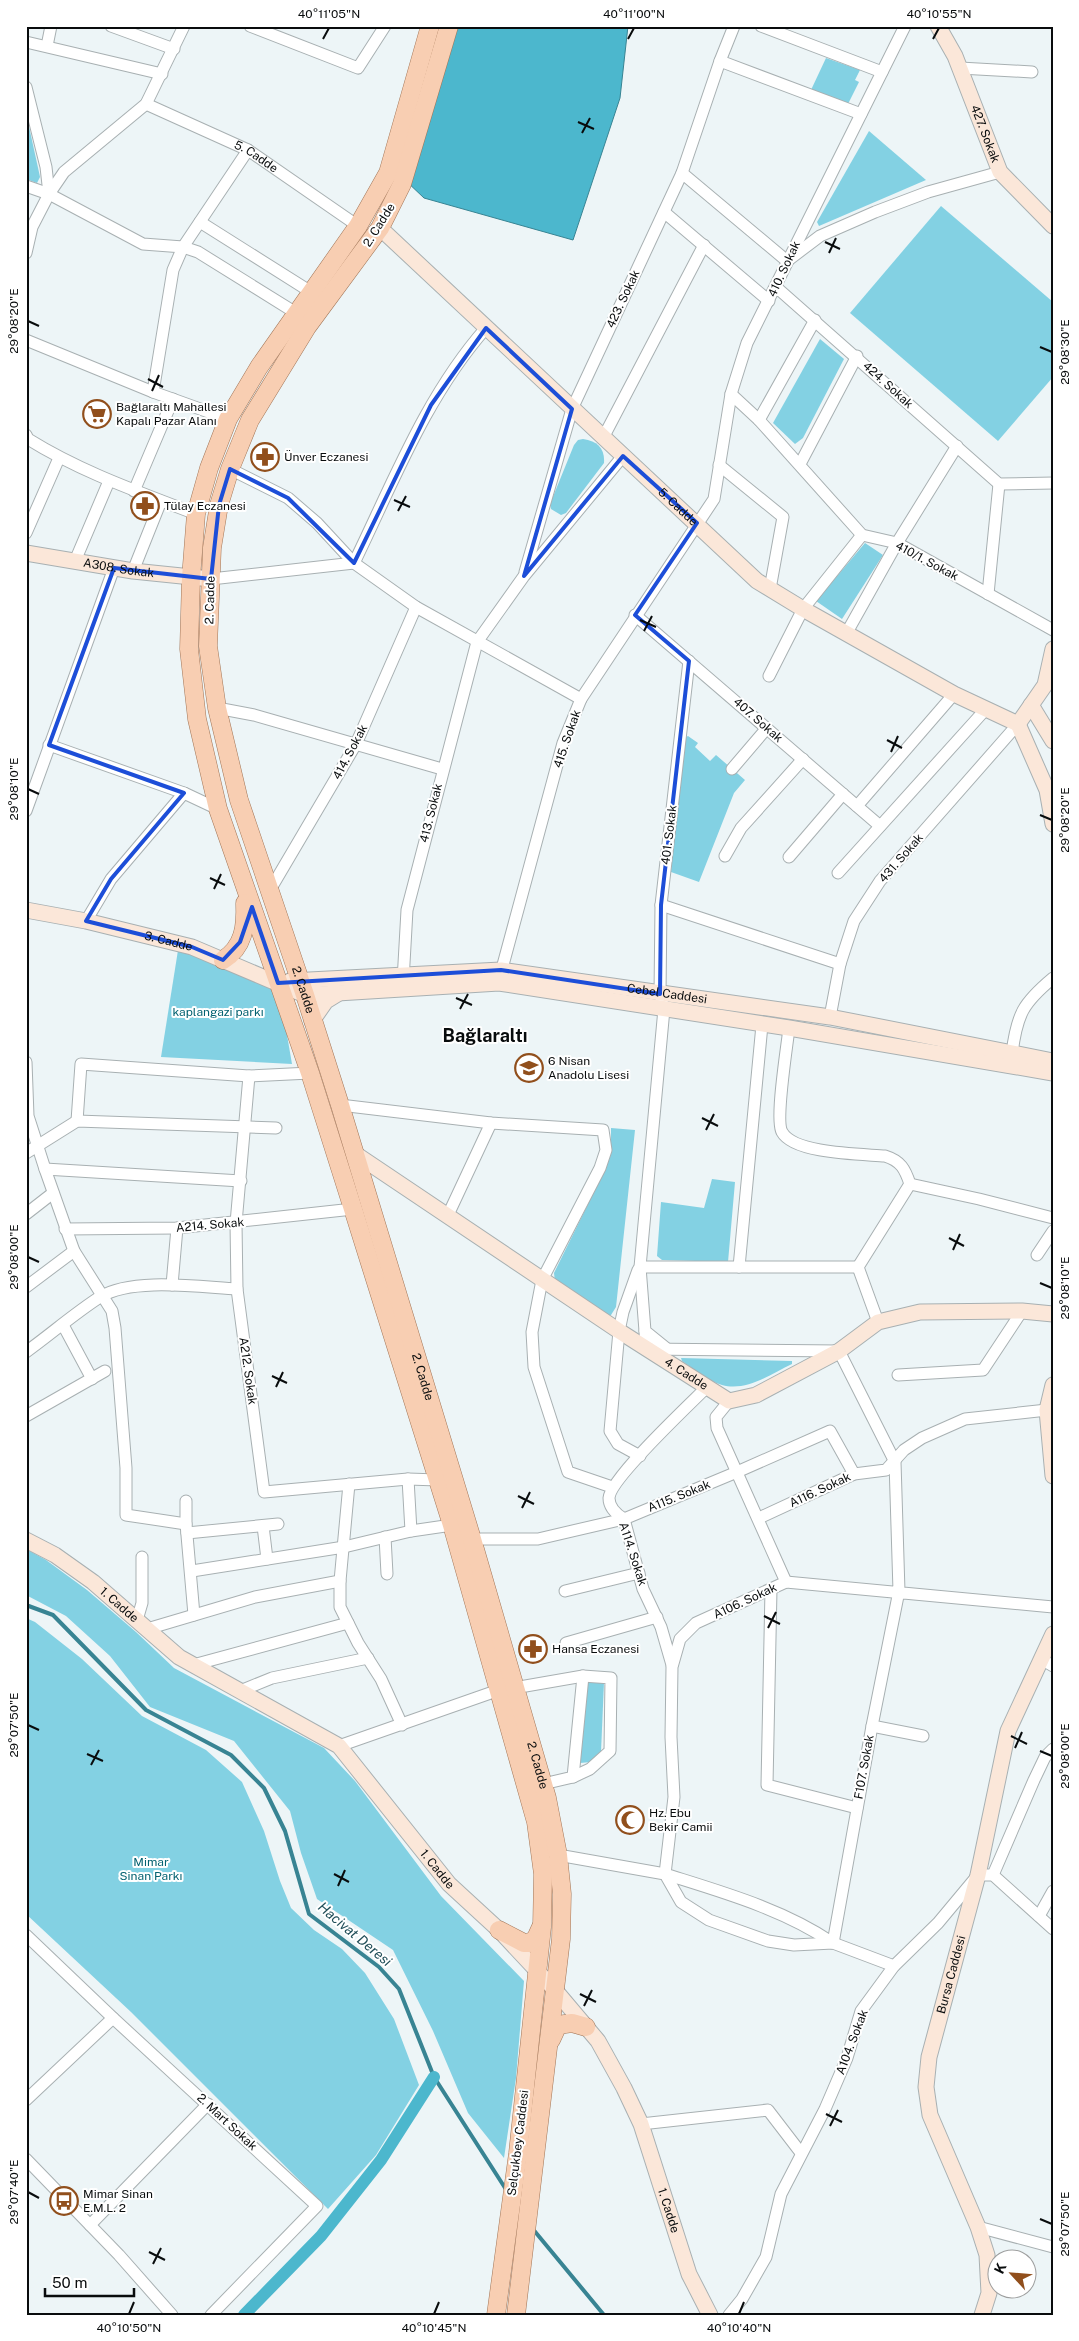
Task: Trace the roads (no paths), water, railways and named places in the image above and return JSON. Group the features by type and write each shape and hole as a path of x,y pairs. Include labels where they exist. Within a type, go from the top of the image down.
{"main road":[{"name":"2. Cadde","path":"430,26 388,174 375,200 358,226 259,367 228,419 209,468 196,514 191,578 189,648 197,719 218,809 310,1073 452,1525 507,1689 543,1784 558,1855 562,1894 561,1939 555,1990"},
{"name":"2. Cadde","path":"449,26 402,184 380,228 307,328 250,420 230,469 219,505 212,548 208,646 217,708 238,800 303,987 472,1539 536,1822 543,1874 542,1926 537,1970"},
{"name":"427. Sokak","path":"938,26 960,68 1000,172 1053,226"},
{"name":"5. Cadde","path":"380,228 757,581 846,634 954,694 1018,724"},
{"name":"A308. Sokak","path":"26,553 133,571 211,579"},
{"path":"1052,818 1047,790 1018,724 1049,682 1053,649"},
{"path":"1031,705 1053,741"},
{"path":"223,960 233,954 245,928 244,884"},
{"name":"3. Cadde","path":"26,910 86,921 192,947 278,983 303,987"},
{"name":"Cebel Caddesi","path":"500,976 664,1009 1053,1073"},
{"name":"Cebel Caddesi","path":"303,987 500,976 660,994 830,1017 1053,1061"},
{"name":"Cebel Caddesi","path":"303,987 339,992 403,981"},
{"path":"312,1021 326,1001 339,992"},
{"path":"780,1010 784,1028"},
{"name":"4. Cadde","path":"354,1153 646,1349 729,1401"},
{"path":"729,1401 756,1395 839,1351 878,1322 920,1312 1022,1311 1053,1314"},
{"path":"1053,1385 1047,1410 1053,1476"},
{"name":"1. Cadde","path":"26,1540 55,1556 93,1582 179,1657 339,1746 448,1884 499,1930 555,1990 598,2042 624,2088 641,2124 689,2274 710,2315"},
{"name":"Bursa Caddesi","path":"982,2315 989,2293 987,2255 978,2228 930,2115 926,2087 929,2057 985,1875 1008,1731 1047,1663 1053,1634"},
{"path":"499,1930 530,1943 536,1938 542,1926"},
{"name":"Selçukbey Caddesi","path":"496,2315 518,2153 537,1970"},
{"name":"Selçukbey Caddesi","path":"516,2315 521,2287 555,1990"},
{"path":"548,2050 558,2025 572,2023 586,2028"}],"street":[{"path":"47,46 50,26"},
{"path":"111,26 174,49"},
{"path":"26,253 29,226 64,172 146,104 184,26"},
{"path":"250,26 358,68 384,26"},
{"name":"423. Sokak","path":"524,576 572,409 682,174 720,61 734,26"},
{"path":"762,26 882,72"},
{"name":"410. Sokak","path":"697,523 714,499 731,394 747,343 905,26"},
{"path":"26,42 162,74"},
{"path":"720,61 860,114"},
{"path":"960,68 1032,72"},
{"path":"26,88 46,167 49,194"},
{"name":"5. Cadde","path":"146,104 248,150 358,226"},
{"path":"153,392 173,270 184,247 248,150"},
{"path":"682,174 787,261 820,236 875,212 928,192 1000,172"},
{"path":"26,186 49,194 143,244 184,247 198,252 296,314"},
{"path":"664,212 769,301"},
{"path":"200,222 311,292"},
{"path":"603,438 704,245"},
{"name":"424. Sokak","path":"776,287 999,484"},
{"path":"759,420 815,320"},
{"path":"354,563 431,405 471,346 486,328"},
{"path":"26,340 153,392 228,419"},
{"path":"800,464 856,356"},
{"path":"731,394 759,420 800,464 862,535 803,609 769,676"},
{"path":"134,491 173,399"},
{"path":"26,435 28,440 59,458 109,481 196,514"},
{"path":"846,634 897,543 957,446"},
{"path":"477,642 524,576 623,456"},
{"path":"26,533 59,458"},
{"path":"720,465 783,517 770,588"},
{"path":"230,469 288,498 317,523 354,563 416,607 581,699"},
{"path":"75,561 109,481"},
{"path":"988,594 999,484 1053,483"},
{"path":"133,571 161,501"},
{"name":"415. Sokak","path":"500,976 563,744 581,699 697,523"},
{"name":"410/1. Sokak","path":"862,535 897,543 1053,630"},
{"path":"211,579 354,563"},
{"path":"26,811 114,568"},
{"name":"414. Sokak","path":"270,890 356,744 416,607"},
{"name":"407. Sokak","path":"635,615 880,826"},
{"name":"413. Sokak","path":"403,981 407,910 442,769 477,642"},
{"name":"401. Sokak","path":"664,1009 660,994 661,905 689,661"},
{"path":"858,806 954,694"},
{"path":"217,708 254,714 442,769"},
{"path":"838,873 985,710"},
{"name":"431. Sokak","path":"830,1017 840,964 854,921 880,881 1018,724"},
{"path":"732,769 767,728"},
{"path":"49,744 184,793 218,809"},
{"path":"726,856 741,828 803,760"},
{"path":"86,921 110,879 184,793"},
{"path":"789,857 843,794"},
{"path":"661,905 840,964"},
{"path":"1012,1053 1015,1029 1024,1005 1053,978"},
{"path":"664,1009 640,1266 646,1349 839,1351 895,1462"},
{"path":"739,1267 762,1024"},
{"path":"784,1028 780,1117 782,1132 791,1141 810,1148 885,1156 895,1159 903,1166 910,1184"},
{"path":"77,1120 81,1064 249,1076 310,1073"},
{"path":"27,1070 27,1116 38,1144 65,1229 74,1251 112,1311 126,1468 126,1515 187,1529 278,1524"},
{"name":"A212. Sokak","path":"249,1076 246,1128 236,1223 237,1289 264,1492 349,1484 438,1480"},
{"path":"340,1105 490,1124 603,1130 606,1150 600,1168 542,1280 532,1332 534,1367 568,1472 612,1487 706,1388"},
{"path":"26,1153 77,1120 276,1128"},
{"path":"448,1215 490,1124"},
{"path":"45,1169 241,1182"},
{"path":"910,1184 1053,1218"},
{"path":"858,1267 910,1184"},
{"path":"26,1214 54,1193"},
{"name":"A214. Sokak","path":"65,1229 176,1228 354,1209"},
{"path":"172,1285 176,1228"},
{"path":"1037,1255 1053,1231"},
{"path":"26,1287 74,1251"},
{"path":"640,1266 858,1267"},
{"path":"640,1266 623,1312 619,1331 610,1431 618,1444 640,1456"},
{"path":"858,1267 878,1322"},
{"path":"26,1352 102,1296 133,1286 172,1285 237,1289"},
{"path":"898,1375 984,1370 1022,1311"},
{"path":"63,1325 92,1379"},
{"path":"645,1331 666,1348"},
{"path":"26,1416 105,1371"},
{"path":"729,1401 716,1417 717,1428 759,1518 786,1582"},
{"name":"A116. Sokak","path":"759,1518 854,1474 886,1470 904,1450 922,1438 965,1419 1047,1410"},
{"name":"A115. Sokak","path":"472,1539 538,1539 624,1519 830,1431 854,1474"},
{"name":"F107. Sokak","path":"832,1943 899,1592 895,1462"},
{"path":"408,1480 411,1531"},
{"path":"349,1484 340,1581 340,1607 381,1679 402,1725"},
{"name":"A114. Sokak","path":"612,1487 609,1498 611,1509 624,1519 644,1589 657,1617 672,1667"},
{"path":"186,1501 194,1615"},
{"path":"192,1571 344,1547 411,1531 452,1525"},
{"path":"263,1526 267,1559"},
{"path":"385,1537 387,1574"},
{"path":"142,1557 142,1625 194,1615 255,1597 340,1581"},
{"path":"565,1591 639,1573"},
{"name":"A106. Sokak","path":"665,1874 674,1797 671,1737 672,1667 680,1639 696,1623 786,1582 1053,1606"},
{"path":"771,1588 767,1784 857,1808"},
{"path":"566,1643 657,1617"},
{"path":"193,1665 348,1623"},
{"path":"240,1691 272,1678 368,1658"},
{"path":"573,1777 583,1676"},
{"path":"339,1746 507,1689 583,1676 611,1678 610,1751 590,1769 573,1777 543,1784"},
{"path":"872,1726 924,1736"},
{"name":"A104. Sokak","path":"729,2315 742,2299 766,2257 781,2194 825,2108 847,2058 861,2011 894,1966 985,1875 1045,1757 1053,1749"},
{"path":"558,1855 665,1874 769,1910 808,1926 832,1943 894,1966"},
{"path":"665,1874 681,1902 709,1920 768,1941 794,1945 832,1943"},
{"path":"985,1875 1053,1929"},
{"path":"1039,1916 1053,1891"},
{"name":"2. Mart Sokak","path":"26,1935 317,2206 211,2315"},
{"path":"26,2100 113,2018"},
{"path":"90,2225 208,2104"},
{"path":"641,2124 768,2110 801,2153"},
{"path":"26,2159 90,2225 172,2315"},
{"path":"978,2228 1053,2247"}],"waterway":[{"name":"Hacivat Deresi","path":"26,1605 53,1615 146,1710 231,1755 264,1788 285,1831 309,1914 379,1967 399,1989 434,2077 507,2191"},
{"path":"244,2315 321,2236 381,2160 434,2077"},
{"name":"Hacivat Deresi","path":"532,2228 604,2315"}],"place":[{"name":"Bağlaraltı Mahallesi Kapalı Pazar Alanı","path":"97,414"},
{"name":"Ünver Eczanesi","path":"265,457"},
{"name":"Tülay Eczanesi","path":"145,506"},
{"name":"6 Nisan Anadolu Lisesi","path":"529,1068"},
{"name":"Hansa Eczanesi","path":"533,1649"},
{"name":"Hz. Ebu Bekir Camii","path":"630,1820"},
{"name":"Mimar Sinan E.M.L. 2","path":"64,2201"}],"district":[{"name":"Bağlaraltı","path":"485,1036"}],"park label":[{"name":"kaplangazi parkı","path":"218,1012"},
{"name":"Mimar Sinan Parkı","path":"151,1869"}]}
